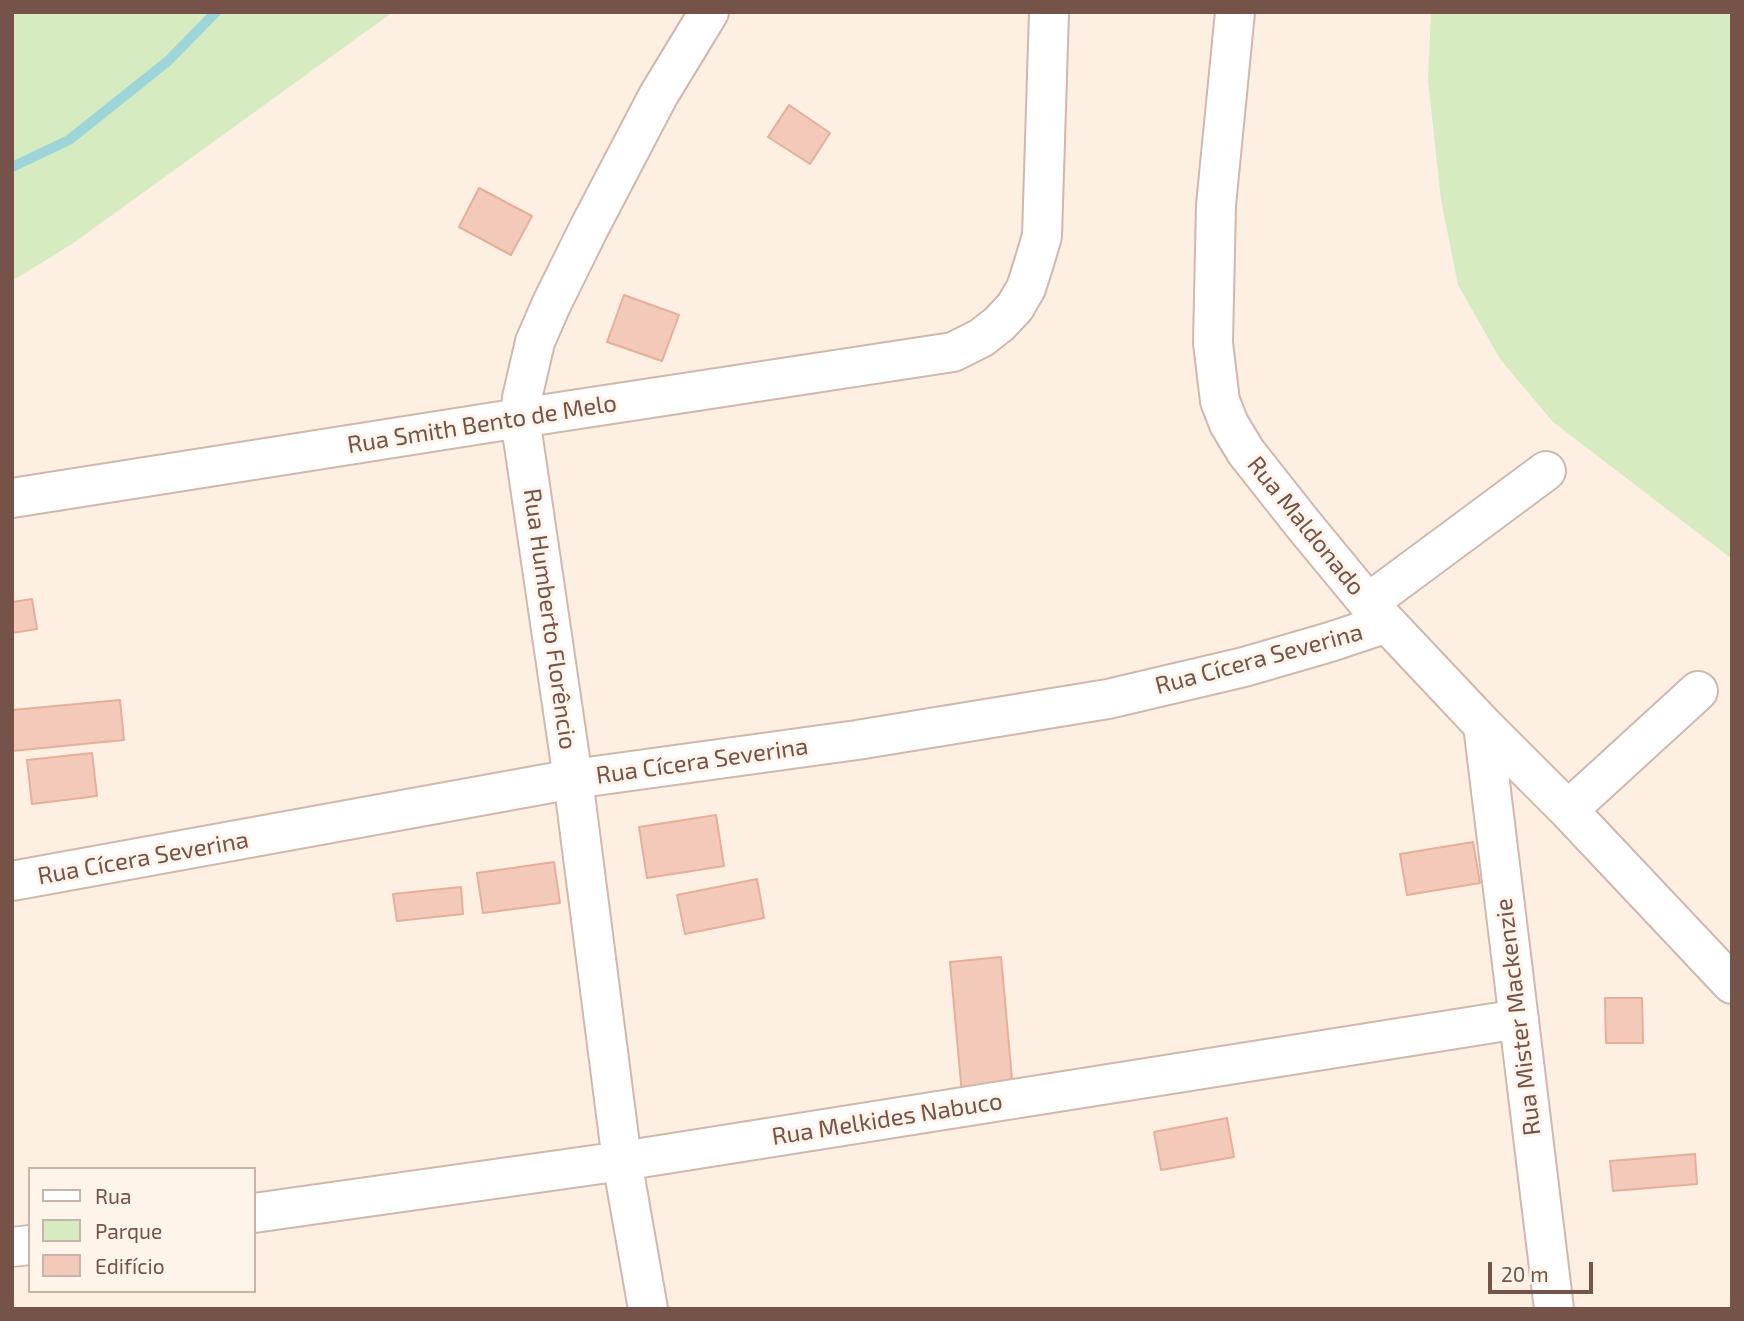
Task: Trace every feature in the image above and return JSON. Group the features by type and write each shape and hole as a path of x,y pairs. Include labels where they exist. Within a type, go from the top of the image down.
{"street":[{"name":"Rua Humberto Florêncio","path":"648,1309 622,1161 573,779 520,418 529,364 551,304 658,96 709,12"},
{"name":"Rua Smith Bento de Melo","path":"12,498 953,352 981,338 1015,307 1026,288 1042,236 1049,12"},
{"name":"Rua Maldonado","path":"1235,12 1216,205 1213,343 1220,401 1229,424 1246,452 1377,613 1732,984"},
{"name":"Rua Cícera Severina","path":"12,881 573,779 857,740 1108,699 1244,667 1330,642 1377,613 1546,471"},
{"path":"1568,810 1698,691"},
{"name":"Rua Mister Mackenzie","path":"1483,725 1554,1309"},
{"name":"Rua Melkides Nabuco","path":"256,1213 622,1161 1519,1019"}],"green space":[{"path":"12,12 393,12 72,244 12,281"},
{"path":"1431,12 1732,12 1732,559 1553,422 1500,359 1458,285 1441,200 1428,80"}],"building":[{"path":"789,105 830,133 810,164 768,137"},
{"path":"479,188 532,216 511,255 459,227"},
{"path":"624,295 679,315 662,361 607,342"},
{"path":"32,599 37,629 12,633 12,602"},
{"path":"120,700 124,740 12,751 12,710"},
{"path":"92,753 97,796 32,804 27,760"},
{"path":"716,815 724,866 647,878 639,827"},
{"path":"1473,842 1480,883 1407,895 1400,854"},
{"path":"554,862 560,903 483,913 477,873"},
{"path":"757,879 764,918 685,934 677,895"},
{"path":"461,887 463,914 397,921 393,894"},
{"path":"1001,957 1013,1090 962,1094 950,962"},
{"path":"1605,998 1642,998 1643,1043 1606,1043"},
{"path":"1227,1118 1234,1157 1161,1170 1154,1132"},
{"path":"1695,1154 1697,1184 1613,1191 1610,1161"}],"waterway":[{"path":"12,167 69,140 168,61 216,12"}]}
